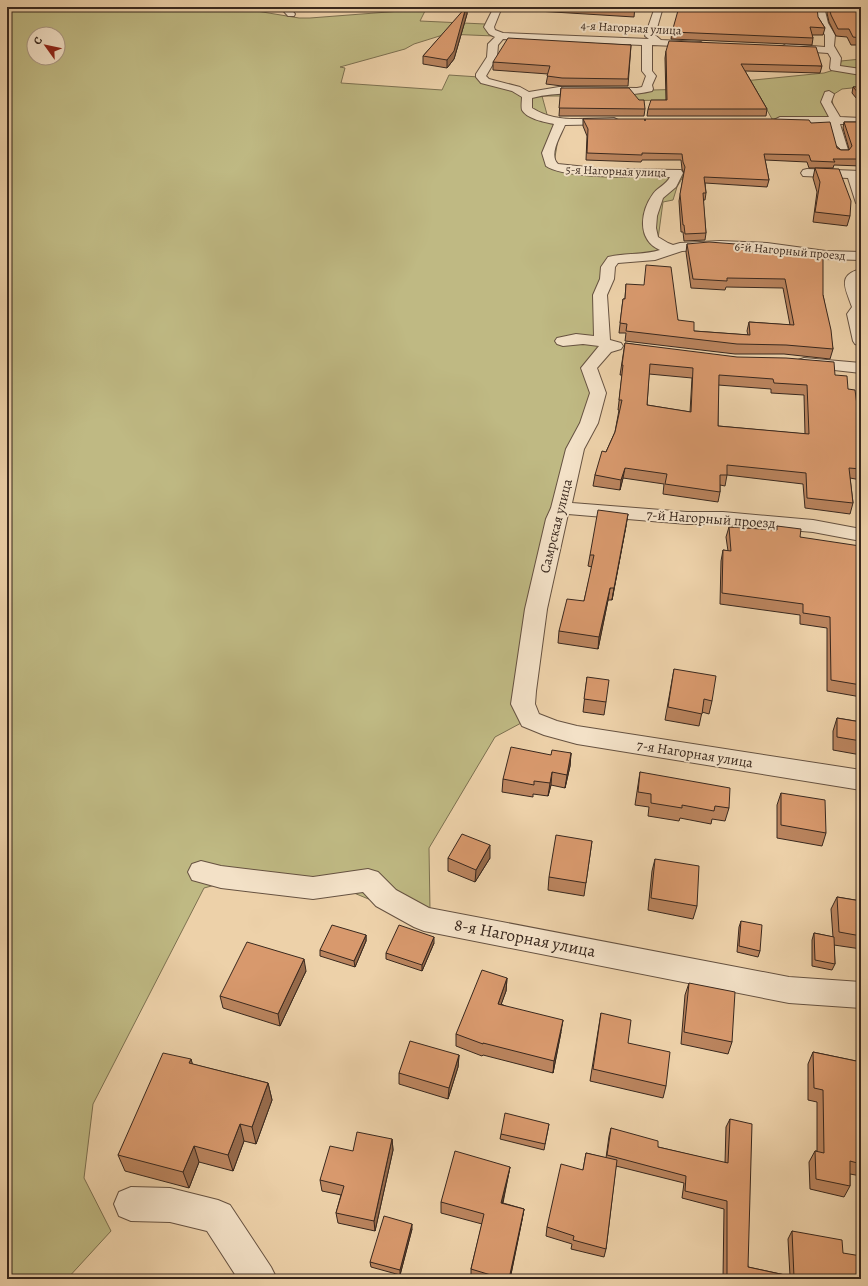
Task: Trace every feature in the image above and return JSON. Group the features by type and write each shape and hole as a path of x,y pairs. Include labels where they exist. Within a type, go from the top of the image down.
{"street":[{"path":"284,7 291,14"},
{"path":"498,7 489,27 492,32 501,36 493,44 492,57 481,74 481,77 485,81 516,89 528,96 559,90 620,92 648,89 647,85 651,76 647,72 652,42 656,39 650,36 659,7"},
{"path":"808,7 823,8 823,23 830,35 829,46 834,59"},
{"name":"4-я Нагорная улица","path":"501,36 710,44"},
{"path":"779,47 834,59 861,72"},
{"path":"834,59 848,58"},
{"path":"829,94 826,102 836,121 834,124 843,153"},
{"path":"528,96 527,109 540,117 561,121 626,121"},
{"path":"771,120 861,121"},
{"name":"5-я Нагорная улица","path":"561,121 548,153 550,163 556,168 605,172 677,173 674,182 658,196 652,206 649,228 653,238 660,245 670,249"},
{"path":"807,173 858,175"},
{"path":"858,175 854,178 861,200"},
{"name":"6-й Нагорный проезд","path":"670,249 680,247 741,246 767,247 826,255 861,256"},
{"path":"607,343 600,295 607,279 608,267 614,260 655,256 670,249"},
{"path":"861,273 852,278 852,285 859,307 855,314 861,342"},
{"path":"563,341 575,338 632,348"},
{"name":"Самрская улица","path":"530,720 523,704 536,609 556,519 561,508 575,449 589,423 598,393 589,368 605,349 607,343"},
{"path":"792,362 861,368"},
{"name":"7-й Нагорный проезд","path":"561,508 686,518 723,518 813,526 861,535"},
{"name":"7-я Нагорная улица","path":"530,720 552,729 577,735 861,780"},
{"name":"8-я Нагорная улица","path":"201,872 221,877 313,888 368,880 386,898 424,919 789,990 861,995"},
{"path":"131,1204 170,1205 218,1217 259,1279"}],"shaded area":[{"path":"7,7 232,7 299,18 310,18 414,10 413,7 427,7 420,21 485,24 494,36 446,34 414,44 405,49 340,67 345,68 341,83 442,90 449,75 479,77 522,94 524,109 560,127 554,163 558,166 605,171 687,170 677,187 673,200 663,202 658,239 663,250 625,256 606,267 603,347 585,368 593,393 523,722 495,737 429,848 430,910 383,905 354,893 219,884 204,888 93,1104 84,1178 111,1231 67,1279 7,1279"},
{"path":"861,59 861,87 842,89 831,96 836,117 831,119 772,119 761,99 589,101 588,96 542,96 548,118 530,108 529,98 544,93 689,89 744,81 824,73 834,70 840,66 841,61"}],"building":[{"path":"466,7 454,51 447,60 423,56"},
{"path":"588,7 635,7 635,10"},
{"path":"679,7 817,7 818,17 825,28 810,27 813,38 672,32"},
{"path":"829,7 861,7 861,38 853,37 849,29 838,29"},
{"path":"508,38 631,45 628,79 562,78 547,76 550,66 493,62"},
{"path":"669,41 816,47 822,66 741,64 767,109 648,109 651,100 667,100 666,51"},
{"path":"853,87 861,87 861,96"},
{"path":"561,88 629,88 639,100 644,100 645,109 559,108"},
{"path":"583,119 773,119 809,120 811,123 830,122 837,148 841,150 849,150 852,146 844,122 861,122 861,159 833,159 835,162 811,161 809,155 764,154 769,180 704,177 706,193 703,193 706,233 685,234 680,194 685,167 682,154 642,153 642,155 587,153 588,129"},
{"path":"815,168 839,169 851,201 850,216 815,212 820,182"},
{"path":"709,242 749,245 749,252 823,257 823,295 831,330 833,349 786,345 737,344 626,331 627,324 620,323 623,299 625,299 626,284 644,285 646,265 671,267 678,320 694,322 694,331 750,335 749,322 794,325 785,279 727,278 727,281 693,279 687,244"},
{"path":"625,343 737,357 786,358 834,362 835,375 847,376 848,389 855,390 859,420 861,420 861,469 849,468 853,503 807,498 806,473 727,465 727,475 720,475 720,492 665,484 667,474 625,468 621,480 595,475 602,451 606,452 615,432 622,400 619,400","holes":["650,364 693,368 691,412 647,405","719,375 773,379 774,383 807,385 809,434 718,426"]},
{"path":"598,510 628,514 614,588 610,588 599,637 559,631 567,599 584,601 594,555 590,555"},
{"path":"777,526 801,529 800,537 860,546 861,685 831,680 830,617 803,613 803,604 722,593 723,550 731,551 729,527 777,530"},
{"path":"674,669 716,676 712,701 704,699 702,714 668,707"},
{"path":"587,677 609,680 606,702 584,699"},
{"path":"837,718 861,722 861,741 837,737"},
{"path":"511,747 551,755 552,750 571,753 567,775 552,772 550,783 534,781 534,785 503,779"},
{"path":"640,772 730,788 729,808 715,806 714,811 682,805 682,808 651,803 651,794 638,792"},
{"path":"781,793 825,800 826,833 781,825"},
{"path":"462,834 490,845 476,870 448,858"},
{"path":"556,835 592,841 586,883 549,877"},
{"path":"655,859 699,866 697,906 651,898"},
{"path":"837,897 861,901 861,936 839,932"},
{"path":"741,921 762,925 760,951 739,946"},
{"path":"332,925 366,935 354,961 320,950"},
{"path":"399,925 434,937 422,965 386,953"},
{"path":"814,933 834,937 835,964 815,960"},
{"path":"247,942 304,959 278,1014 220,996"},
{"path":"482,970 507,978 498,1004 563,1020 554,1061 483,1044 456,1034"},
{"path":"689,983 735,992 732,1042 684,1032"},
{"path":"601,1013 631,1020 628,1043 670,1052 666,1086 593,1069"},
{"path":"410,1041 459,1055 449,1088 399,1073"},
{"path":"813,1052 861,1062 861,1164 850,1161 850,1186 816,1179 815,1151 824,1153 823,1090 814,1088"},
{"path":"163,1053 191,1059 189,1063 268,1083 252,1127 240,1124 228,1155 194,1146 183,1172 118,1155"},
{"path":"505,1113 549,1124 545,1144 501,1134"},
{"path":"730,1119 752,1124 748,1267 794,1277 792,1231 842,1240 843,1253 861,1256 861,1279 727,1279 727,1201 685,1191 686,1176 607,1155 611,1128 658,1141 658,1147 728,1163"},
{"path":"357,1132 392,1139 374,1221 336,1213 344,1186 320,1180 330,1146 353,1151"},
{"path":"455,1151 510,1167 501,1203 524,1209 509,1279 504,1279 471,1269 484,1214 441,1202"},
{"path":"586,1153 617,1160 606,1249 573,1240 574,1236 547,1227 561,1164 583,1170"},
{"path":"384,1216 412,1224 400,1270 370,1262"}]}
